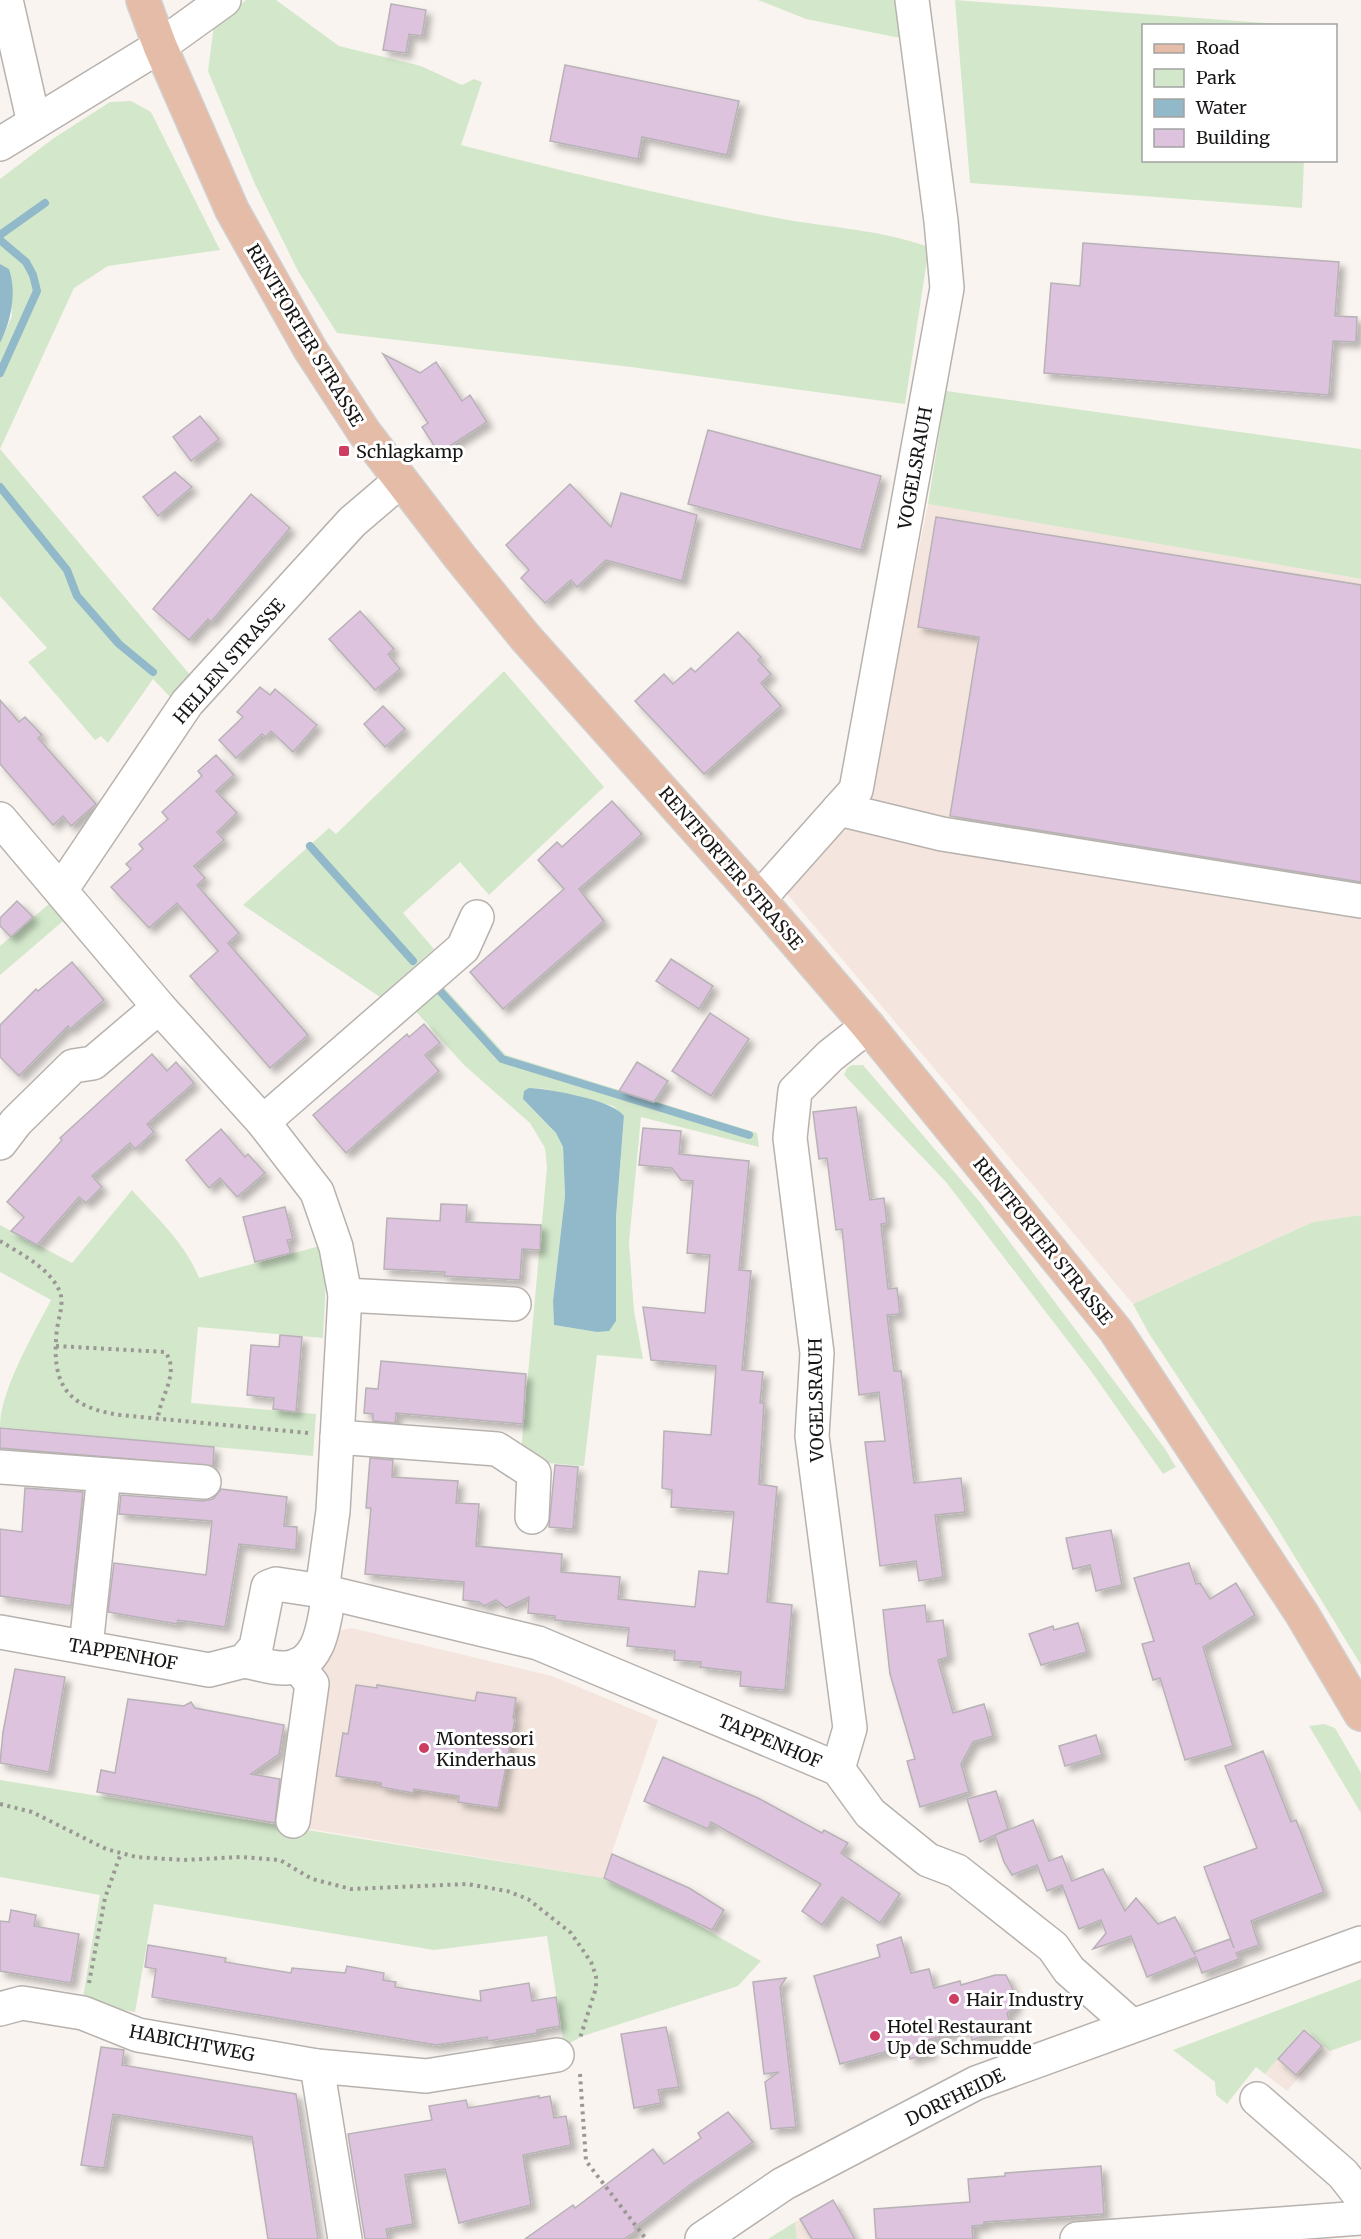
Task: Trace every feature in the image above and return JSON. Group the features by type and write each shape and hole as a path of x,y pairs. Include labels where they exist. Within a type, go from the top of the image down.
{"main road":[{"name":"RENTFORTER STRASSE","path":"143,0 160,46 232,210 270,281 364,432 400,481 525,637 759,899 868,1026 1116,1330 1302,1614 1361,1714"}],"street":[{"path":"6,0 34,123"},
{"path":"0,144 160,46 224,0"},
{"name":"VOGELSRAUH","path":"759,899 856,790 947,288 941,221 912,0"},
{"name":"HELLEN STRASSE","path":"61,890 187,703 352,522 400,481"},
{"path":"839,809 942,834 1361,901"},
{"path":"0,819 159,1007 263,1122 317,1192 336,1247 345,1295 333,1511 320,1641 311,1655 297,1665 312,1684 293,1821"},
{"path":"263,1122 463,948 477,917"},
{"path":"0,1143 16,1122 74,1066 93,1063 159,1007"},
{"name":"VOGELSRAUH","path":"838,1769 850,1728 813,1436 817,1353 790,1138 795,1091 830,1056 868,1026"},
{"path":"345,1295 514,1304"},
{"path":"337,1437 497,1449 534,1473 532,1517"},
{"path":"0,1467 204,1482"},
{"path":"86,1647 104,1475"},
{"name":"TAPPENHOF","path":"244,1661 256,1647 268,1587 276,1584 325,1592 538,1643 838,1769 870,1813 928,1860 957,1871 1053,1947 1069,1970 1131,2025"},
{"name":"TAPPENHOF","path":"0,1632 209,1670 244,1661 285,1669 297,1665"},
{"name":"DORFHEIDE","path":"702,2239 783,2184 976,2083 1361,1943"},
{"name":"HABICHTWEG","path":"0,2009 22,2003 83,2013 138,2035 317,2066 426,2076 572,2057"},
{"path":"317,2066 345,2239"},
{"path":"1257,2099 1343,2174 1361,2197"},
{"path":"1077,2239 1361,2218"}],"path":[{"path":"0,1241 31,1260 48,1275 59,1292 62,1305 56,1346 56,1371 79,1403 99,1412 337,1437"},
{"path":"56,1346 165,1352 168,1356 170,1374 167,1391 159,1407 158,1419"},
{"path":"0,1804 32,1812 106,1849 136,1857 183,1860 241,1857 280,1860 312,1879 351,1889 467,1884 507,1891 528,1899 571,1933 583,1947 596,1976 591,2006 572,2057 586,2161 646,2239"},
{"path":"83,2013 105,1898 121,1853"}],"shaded area":[{"path":"928,504 1361,579 1361,1215 1313,1222 1133,1304 782,888 869,793"},
{"path":"352,1628 552,1676 658,1720 603,1878 298,1827 322,1669 330,1641 338,1631"},
{"path":"1304,2028 1325,2047 1287,2091 1265,2074"},
{"path":"834,2200 848,2224 821,2239 797,2239 795,2222"}],"green space":[{"path":"246,0 276,0 339,46 421,66 462,85 474,79 482,82 461,145 698,202 777,218 891,236 929,247 905,404 631,367 337,333 298,271 254,182 208,71 214,25"},
{"path":"758,0 900,0 905,39 806,19"},
{"path":"955,0 1280,24 1142,24 1142,162 1304,162 1302,208 970,183"},
{"path":"131,101 151,112 220,250 108,266 74,288 0,449 0,343 12,316 9,269 0,264 0,179 54,138 110,102"},
{"path":"946,391 1361,449 1361,579 928,504"},
{"path":"0,449 191,676 172,699 153,679 108,743 101,736 95,740 28,662 47,648 0,596"},
{"path":"504,671 604,787 489,895 460,862 403,913 434,949 380,997 243,905 329,828 336,834"},
{"path":"49,904 63,921 0,975 0,946"},
{"path":"439,982 506,1055 757,1133 759,1147 641,1117 629,1243 634,1311 643,1359 597,1355 584,1466 548,1463 521,1451 547,1167 545,1148 530,1123 464,1065 411,1006","holes":["530,1088 545,1089 613,1106 624,1116 616,1217 616,1321 609,1330 597,1332 554,1325 553,1301 565,1196 563,1147 556,1133 523,1099"]},
{"path":"852,1065 863,1065 979,1201 1165,1449 1176,1467 1163,1474 1091,1371 946,1182 844,1075 847,1068"},
{"path":"132,1190 178,1242 199,1278 320,1246 326,1280 323,1338 198,1327 191,1403 316,1414 313,1456 0,1427 1,1412 12,1379 51,1300 0,1272 0,1225 72,1263"},
{"path":"1361,1215 1361,1665 1271,1518 1148,1332 1133,1304 1313,1222"},
{"path":"1324,1724 1335,1728 1361,1773 1361,1813 1309,1726"},
{"path":"0,1780 603,1878 677,1913 761,1961 738,1986 583,2036 564,2046 547,1936 434,1950 154,1904 135,2012 82,2003 100,1895 0,1877"},
{"path":"1361,1979 1361,2040 1330,2051 1304,2028 1265,2074 1256,2067 1227,2104 1216,2095 1215,2082 1173,2050"},
{"path":"795,2222 797,2239 768,2239"}],"water":[{"path":"0,264 9,269 13,297 10,316 0,343"},
{"path":"529,1088 595,1100 618,1110 624,1116 616,1217 616,1321 609,1331 597,1332 554,1325 553,1301 565,1196 563,1147 556,1133 523,1099 524,1091"}],"building":[{"path":"391,4 426,10 422,36 409,34 406,53 383,50"},
{"path":"565,65 739,101 727,155 642,137 638,159 550,141"},
{"path":"1083,243 1339,262 1335,316 1357,317 1356,342 1333,341 1329,395 1044,373 1051,283 1080,286"},
{"path":"383,354 420,373 436,362 462,401 470,395 487,422 439,453 422,427 428,423"},
{"path":"200,416 219,439 191,461 173,437"},
{"path":"708,430 881,476 861,550 688,504"},
{"path":"175,472 192,487 158,516 143,497"},
{"path":"570,484 611,527 621,493 697,515 682,581 606,560 577,587 571,580 545,603 521,578 529,570 506,545"},
{"path":"251,494 290,528 211,622 208,619 189,640 153,609"},
{"path":"936,517 1361,585 1361,882 950,816 979,637 918,627"},
{"path":"360,611 394,649 388,654 400,669 375,690 329,639"},
{"path":"738,632 761,657 758,660 771,674 761,683 781,706 704,774 635,701 664,674 673,684 691,668 695,672"},
{"path":"260,687 270,695 275,689 317,725 293,752 271,731 266,737 262,734 236,758 219,740 243,717 237,712"},
{"path":"0,700 19,722 25,717 42,735 38,738 96,804 71,826 63,816 53,825 0,764"},
{"path":"383,706 405,729 385,747 364,724"},
{"path":"216,755 234,775 216,791 237,813 217,832 224,840 194,866 205,878 197,885 239,933 228,943 308,1035 270,1068 190,976 218,951 177,903 149,928 111,887 131,869 126,864 143,849 139,844 168,819 162,812 202,776 198,771"},
{"path":"612,801 642,834 579,889 604,921 503,1009 470,972 564,889 538,860 557,842 562,847"},
{"path":"17,901 33,917 11,937 0,926 0,918"},
{"path":"671,959 713,986 699,1009 656,981"},
{"path":"72,962 104,1000 70,1029 68,1026 19,1076 0,1057 0,1025 36,989 38,991"},
{"path":"710,1013 749,1039 711,1096 672,1071"},
{"path":"424,1024 440,1043 425,1055 439,1071 346,1153 313,1115 407,1034 409,1037"},
{"path":"152,1054 167,1071 176,1062 194,1083 147,1124 154,1132 135,1149 130,1143 92,1176 102,1187 86,1203 79,1197 37,1245 11,1231 24,1217 7,1202 62,1140 60,1138"},
{"path":"637,1062 668,1081 654,1102 619,1091"},
{"path":"856,1107 870,1200 884,1198 887,1223 881,1224 888,1289 897,1288 900,1314 887,1315 894,1371 901,1371 914,1483 961,1478 965,1512 935,1515 943,1577 919,1581 916,1561 880,1566 865,1442 885,1441 879,1392 859,1395 842,1229 836,1230 827,1158 819,1159 813,1112"},
{"path":"643,1128 681,1131 679,1154 749,1161 739,1270 751,1271 742,1370 763,1372 760,1403 764,1403 759,1484 777,1487 767,1602 792,1605 785,1690 740,1686 741,1672 700,1667 701,1662 674,1660 675,1651 627,1646 629,1628 555,1620 555,1616 528,1613 529,1597 506,1608 496,1600 484,1606 479,1602 463,1600 464,1582 365,1574 371,1508 366,1508 370,1458 393,1460 392,1477 458,1481 456,1503 479,1504 476,1546 562,1554 561,1572 620,1577 618,1599 695,1607 699,1571 728,1574 734,1512 671,1507 672,1490 662,1488 664,1431 711,1435 716,1366 651,1360 643,1307 705,1313 710,1255 687,1253 693,1181 681,1180 672,1168 639,1165"},
{"path":"221,1129 245,1157 248,1154 265,1173 237,1197 220,1178 209,1188 186,1160"},
{"path":"441,1204 467,1205 466,1222 541,1225 540,1250 522,1249 520,1280 444,1276 445,1272 384,1269 387,1218 440,1221"},
{"path":"285,1207 293,1239 287,1240 291,1253 255,1262 243,1217"},
{"path":"280,1335 302,1337 296,1412 273,1409 274,1398 247,1395 251,1345 279,1347"},
{"path":"381,1361 526,1374 523,1424 396,1413 395,1423 373,1421 373,1414 364,1413 366,1388 378,1389"},
{"path":"0,1428 214,1447 213,1466 0,1448"},
{"path":"555,1465 578,1467 573,1529 549,1527"},
{"path":"25,1488 83,1492 71,1606 0,1596 0,1529 22,1532"},
{"path":"221,1489 287,1497 284,1526 297,1527 296,1550 239,1544 225,1627 178,1620 177,1624 108,1612 114,1563 206,1575 212,1521 119,1514 121,1495 203,1501 213,1499"},
{"path":"1111,1530 1122,1585 1096,1591 1090,1565 1073,1569 1066,1538"},
{"path":"1189,1563 1196,1584 1200,1583 1210,1599 1236,1583 1255,1615 1203,1647 1233,1746 1185,1760 1160,1678 1153,1680 1142,1644 1154,1641 1134,1578"},
{"path":"925,1605 927,1622 943,1620 948,1657 938,1660 953,1713 984,1704 993,1736 973,1742 961,1764 969,1792 920,1807 907,1761 915,1759 890,1674 883,1610"},
{"path":"1078,1623 1087,1652 1041,1665 1029,1634 1053,1626 1054,1630"},
{"path":"15,1669 65,1677 49,1772 0,1763 3,1732"},
{"name":"Montessori Kinderhaus","path":"356,1685 377,1688 377,1685 475,1701 477,1692 516,1698 513,1718 515,1719 498,1808 458,1802 459,1796 414,1789 413,1793 381,1787 381,1783 336,1776 343,1733 348,1734"},
{"path":"128,1699 184,1706 191,1702 195,1708 284,1725 279,1754 251,1774 280,1779 275,1823 97,1792 101,1770 115,1773"},
{"path":"1096,1735 1102,1755 1065,1766 1059,1746"},
{"path":"1263,1751 1291,1822 1296,1820 1324,1892 1251,1921 1259,1945 1236,1953 1239,1959 1202,1973 1196,1957 1147,1977 1131,1936 1093,1949 1106,1933 1101,1920 1079,1929 1062,1885 1047,1891 1037,1865 1012,1875 1004,1862 995,1835 1033,1820 1049,1861 1062,1856 1072,1881 1103,1869 1125,1911 1136,1898 1158,1924 1175,1917 1195,1955 1194,1952 1230,1939 1234,1948 1204,1867 1257,1848 1225,1766"},
{"path":"663,1757 758,1798 822,1833 824,1830 848,1843 841,1853 900,1894 880,1923 842,1897 822,1925 802,1911 821,1884 711,1822 708,1829 644,1801"},
{"path":"996,1791 1008,1829 980,1842 967,1799"},
{"path":"612,1854 689,1888 724,1910 712,1930 604,1878"},
{"path":"11,1910 36,1915 34,1926 79,1934 71,1983 0,1971 0,1921 9,1922"},
{"path":"901,1937 911,1973 929,1969 934,1988 960,1981 961,1985 995,1975 1006,1975 1016,1996 1015,2008 1007,2013 1011,2028 972,2040 969,2029 928,2040 932,2053 910,2059 907,2046 840,2064 814,1976 880,1957 877,1945"},
{"path":"148,1945 226,1958 225,1962 291,1973 292,1968 345,1973 347,1966 384,1973 383,1980 396,1982 395,1987 481,2001 480,1991 529,1983 532,2001 556,1997 560,2026 537,2030 537,2033 488,2041 487,2037 436,2045 152,1997 156,1969 145,1967"},
{"path":"786,1978 780,1987 796,2127 771,2129 765,2082 779,2072 764,2074 753,1982"},
{"path":"666,2027 679,2087 658,2090 661,2103 634,2108 621,2034"},
{"path":"1304,2030 1322,2046 1296,2075 1278,2059"},
{"path":"101,2047 124,2050 122,2065 296,2094 318,2239 268,2239 252,2137 113,2114 104,2168 81,2165"},
{"path":"539,2096 539,2098 550,2096 554,2118 566,2116 571,2145 523,2155 531,2205 459,2223 445,2169 405,2175 413,2224 386,2229 388,2239 365,2239 348,2134 432,2120 429,2106 466,2100 468,2108"},
{"path":"728,2112 753,2142 691,2184 634,2228 636,2231 624,2239 525,2239 573,2205 575,2208 653,2149 664,2164 701,2138 698,2133"},
{"path":"1101,2166 1104,2214 984,2222 984,2225 972,2226 973,2239 876,2239 874,2209 970,2202 968,2179 1005,2176 1005,2173"},
{"path":"833,2200 855,2239 812,2239 800,2219"}],"waterway":[{"path":"0,235 45,203"},
{"path":"0,240 26,262 33,275 37,291 0,373"},
{"path":"0,487 67,570 77,596 119,644 153,672"},
{"path":"310,846 413,961"},
{"path":"440,991 502,1059 749,1135"}],"place":[{"name":"Schlagkamp","path":"344,451"},
{"name":"Montessori Kinderhaus","path":"424,1748"},
{"name":"Hair Industry","path":"954,1999"},
{"name":"Hotel Restaurant Up de Schmudde","path":"875,2036"}]}
